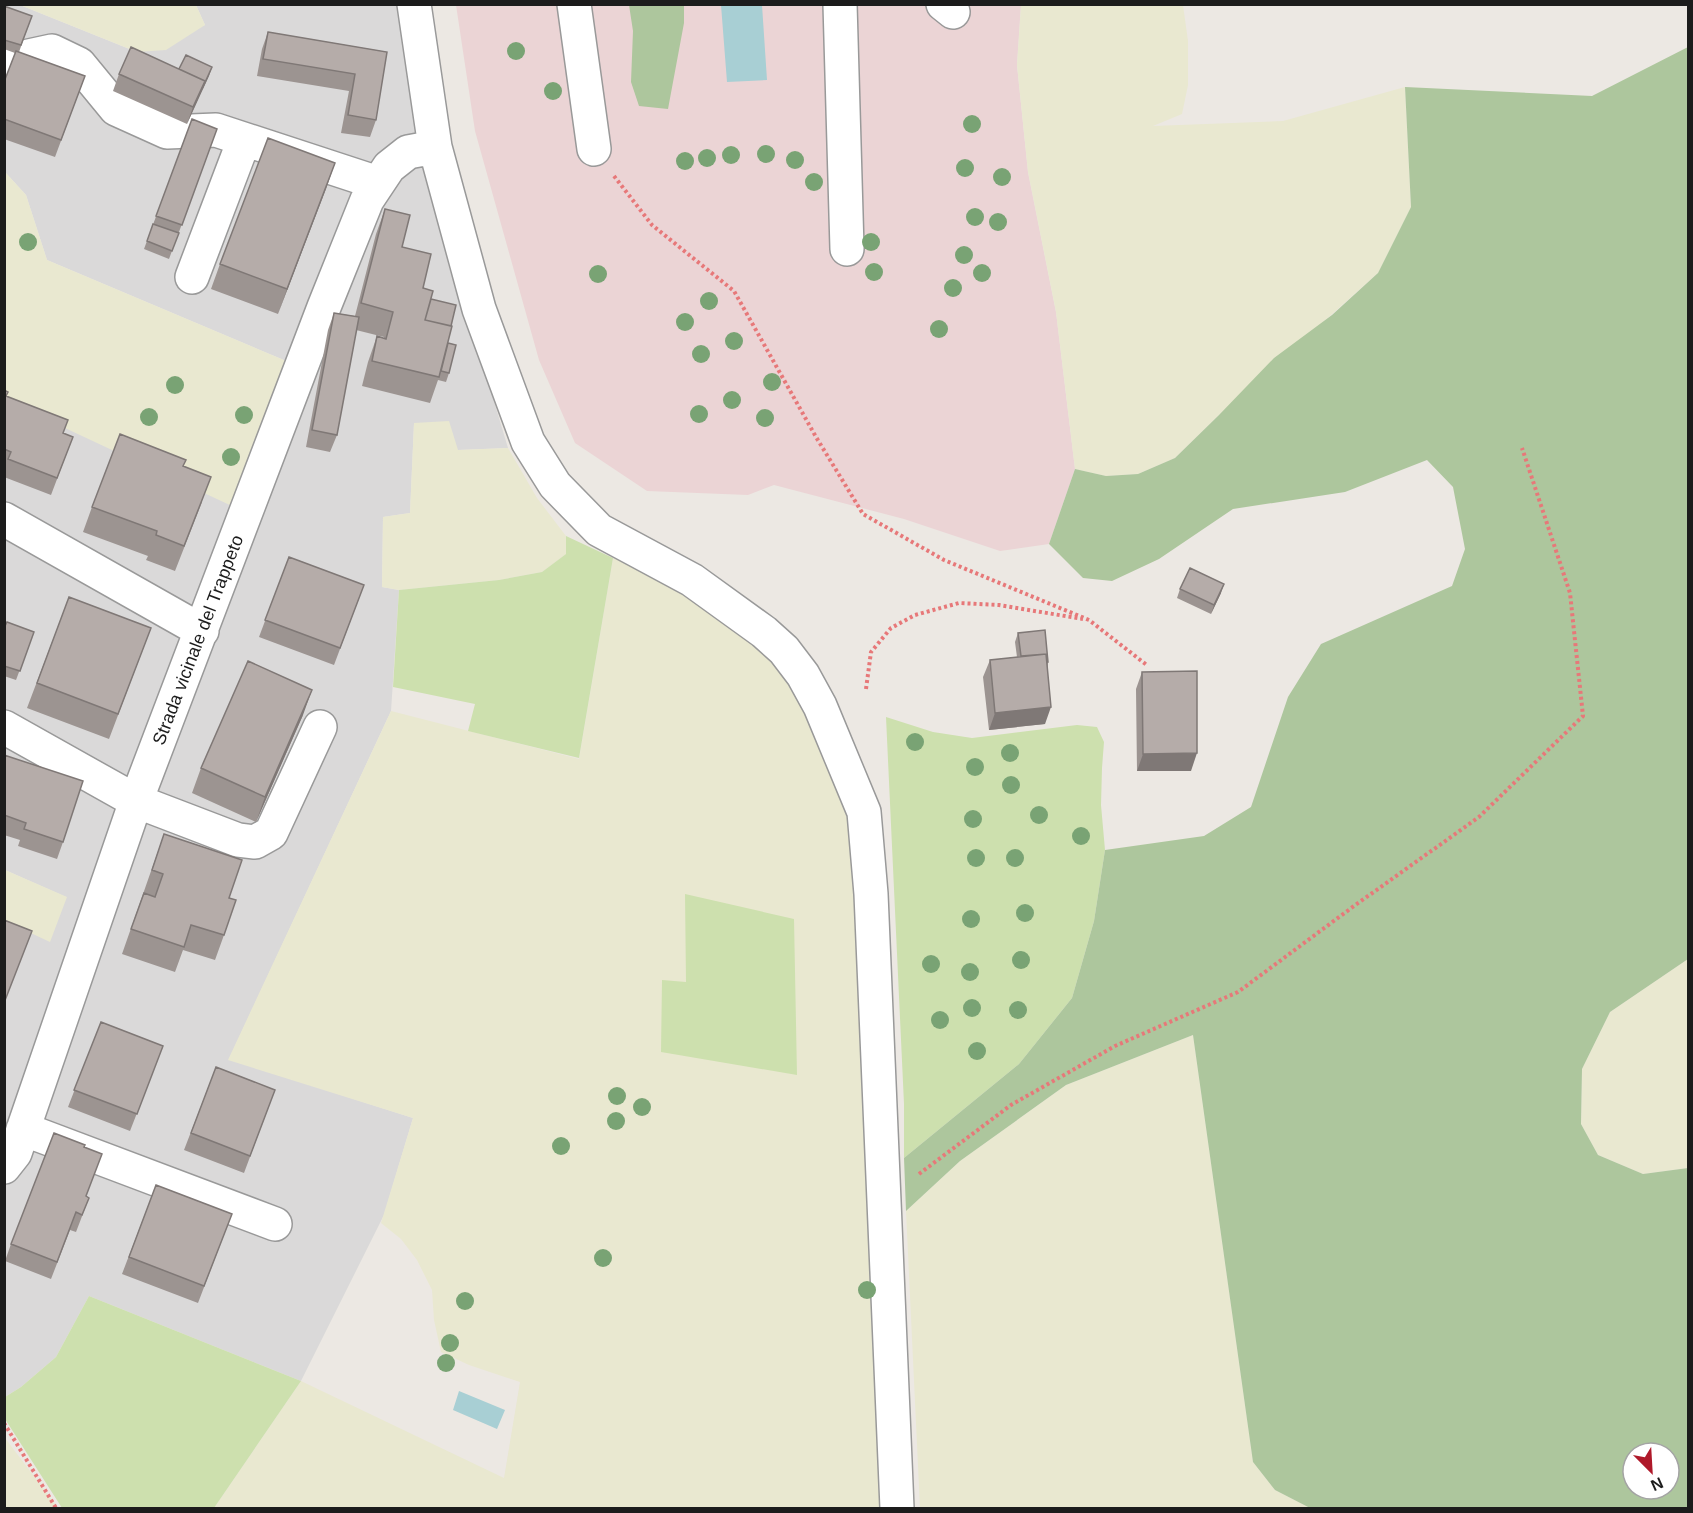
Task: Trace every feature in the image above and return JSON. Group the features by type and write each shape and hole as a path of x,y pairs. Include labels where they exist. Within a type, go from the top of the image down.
{"street":[{"path":"414,4 435,147 479,309 528,442 555,485 599,530 692,580 764,632 784,650 803,675 820,706 864,812 871,894 897,1509"},
{"path":"574,4 594,149"},
{"path":"840,4 847,249"},
{"path":"4,64 15,59 52,51 79,64 116,109 167,132 216,130 378,183"},
{"path":"192,277 244,140"},
{"name":"Strada vicinale del Trappeto","path":"4,1167 15,1153 136,801 328,296 367,200 389,167 408,152 435,147"},
{"path":"4,519 202,630"},
{"path":"4,727 136,801 238,840 255,842 271,833 320,727"},
{"path":"23,1128 275,1224"}],"path":[{"path":"594,149 652,225 734,291 816,437 863,514 944,560 1089,620 1148,666"},
{"path":"884,1200 1011,1106 1115,1047 1238,992 1479,817 1583,716 1570,593 1522,448"},
{"path":"866,689 871,652 891,628 915,615 959,603 999,604 1089,620"},
{"path":"4,1423 56,1509"}],"shaded area":[{"path":"5,5 20,5 137,52 205,25 196,5 399,5 449,267 508,448 458,450 414,424 410,513 383,517 382,587 399,590 391,711 229,1059 413,1118 384,1215 301,1381 89,1296 56,1357 21,1387 5,1397 5,921 66,897 5,870 5,400 291,363 47,260 26,195 5,172"},
{"path":"456,5 1021,5 1017,65 1028,172 1056,312 1075,469 1049,544 1000,551 904,519 774,485 748,495 647,491 575,443 539,360 475,131"}],"green space":[{"path":"20,5 196,5 205,25 166,50 137,52"},
{"path":"629,5 684,5 684,23 668,109 639,106 631,82 633,31"},
{"path":"1021,5 1183,5 1188,41 1188,85 1182,114 1153,126 1283,121 1405,87 1411,207 1378,273 1219,415 1175,458 1138,474 1106,476 1075,469 1056,312 1028,172 1017,65"},
{"path":"1688,47 1688,959 1610,1012 1582,1069 1581,1124 1598,1155 1643,1174 1688,1168 1688,1508 1310,1508 1275,1490 1253,1462 1193,1035 1066,1085 960,1161 906,1211 904,1158 1019,1064 1072,998 1094,921 1105,850 1204,836 1251,807 1288,697 1321,644 1452,586 1465,549 1453,487 1427,460 1345,492 1233,509 1159,559 1112,581 1083,578 1049,544 1075,469 1106,476 1138,474 1175,458 1274,358 1332,315 1378,273 1411,207 1405,87 1592,96"},
{"path":"5,172 26,195 47,260 291,363 234,507 5,400"},
{"path":"449,421 458,450 508,448 537,498 566,536 566,554 542,572 499,580 399,590 382,587 383,517 410,513 414,423"},
{"path":"566,536 613,558 579,758 468,731 475,704 393,687 399,590 499,580 542,572 566,554"},
{"path":"613,558 670,582 780,665 809,711 835,774 853,839 894,1508 214,1508 301,1381 504,1478 520,1382 469,1365 441,1352 434,1320 432,1290 417,1260 401,1239 381,1223 413,1118 228,1060 391,711 579,759"},
{"path":"886,717 933,732 972,738 1077,725 1097,727 1104,742 1101,805 1105,850 1094,921 1072,998 1019,1064 904,1158 904,1104"},
{"path":"5,870 67,897 50,942 5,921"},
{"path":"685,894 794,919 797,1075 661,1052 662,980 686,982"},
{"path":"1688,959 1688,1168 1643,1174 1598,1155 1581,1124 1582,1069 1610,1012"},
{"path":"1193,1035 1253,1462 1275,1490 1310,1508 920,1508 906,1211 960,1161 1066,1085"},
{"path":"89,1296 301,1381 214,1508 62,1508 5,1419 5,1397 21,1387 56,1357"},
{"path":"5,1438 58,1508 5,1508"}],"water":[{"path":"721,5 762,5 767,80 727,82"},
{"path":"459,1391 505,1410 497,1429 453,1410"}],"building":[{"path":"4,6 32,16 21,45 4,40"},
{"path":"268,32 387,52 376,120 348,115 355,74 263,59"},
{"path":"131,47 205,81 193,107 119,74"},
{"path":"16,51 85,76 61,140 4,119 4,82"},
{"path":"186,55 212,67 202,89 205,81 179,69"},
{"path":"192,119 217,129 182,225 156,216"},
{"path":"268,138 335,163 287,289 220,264"},
{"path":"385,209 410,215 402,247 431,254 423,288 433,291 425,320 452,326 439,377 372,361 377,336 386,339 393,312 361,303"},
{"path":"153,224 179,233 172,251 147,241"},
{"path":"431,299 456,305 451,326 425,320"},
{"path":"334,313 359,317 337,435 312,430"},
{"path":"448,343 456,345 449,373 441,371"},
{"path":"4,390 8,392 6,396 68,420 63,433 73,437 57,478 8,459 11,452 4,449"},
{"path":"120,434 186,460 183,466 211,477 184,546 156,535 157,531 92,507"},
{"path":"289,557 364,585 340,648 265,620"},
{"path":"1190,568 1224,584 1214,605 1180,589"},
{"path":"69,597 151,628 118,714 37,683"},
{"path":"7,622 34,632 20,671 4,666 4,628"},
{"path":"1045,630 1048,662 1046,654 1021,656 1018,633"},
{"path":"1046,654 1051,707 995,713 990,660"},
{"path":"248,661 312,690 265,797 201,768"},
{"path":"1197,671 1197,753 1143,754 1142,672"},
{"path":"4,755 83,781 63,842 24,829 26,823 4,815"},
{"path":"164,834 242,860 229,898 236,900 224,935 191,925 184,947 131,929 144,893 155,897 163,874 152,870"},
{"path":"4,920 32,931 4,1003"},
{"path":"101,1022 163,1046 137,1114 74,1090"},
{"path":"216,1067 275,1090 250,1156 191,1133"},
{"path":"54,1133 102,1154 86,1196 89,1198 82,1215 76,1212 57,1262 11,1244"},
{"path":"156,1185 232,1214 204,1286 129,1257"}]}
